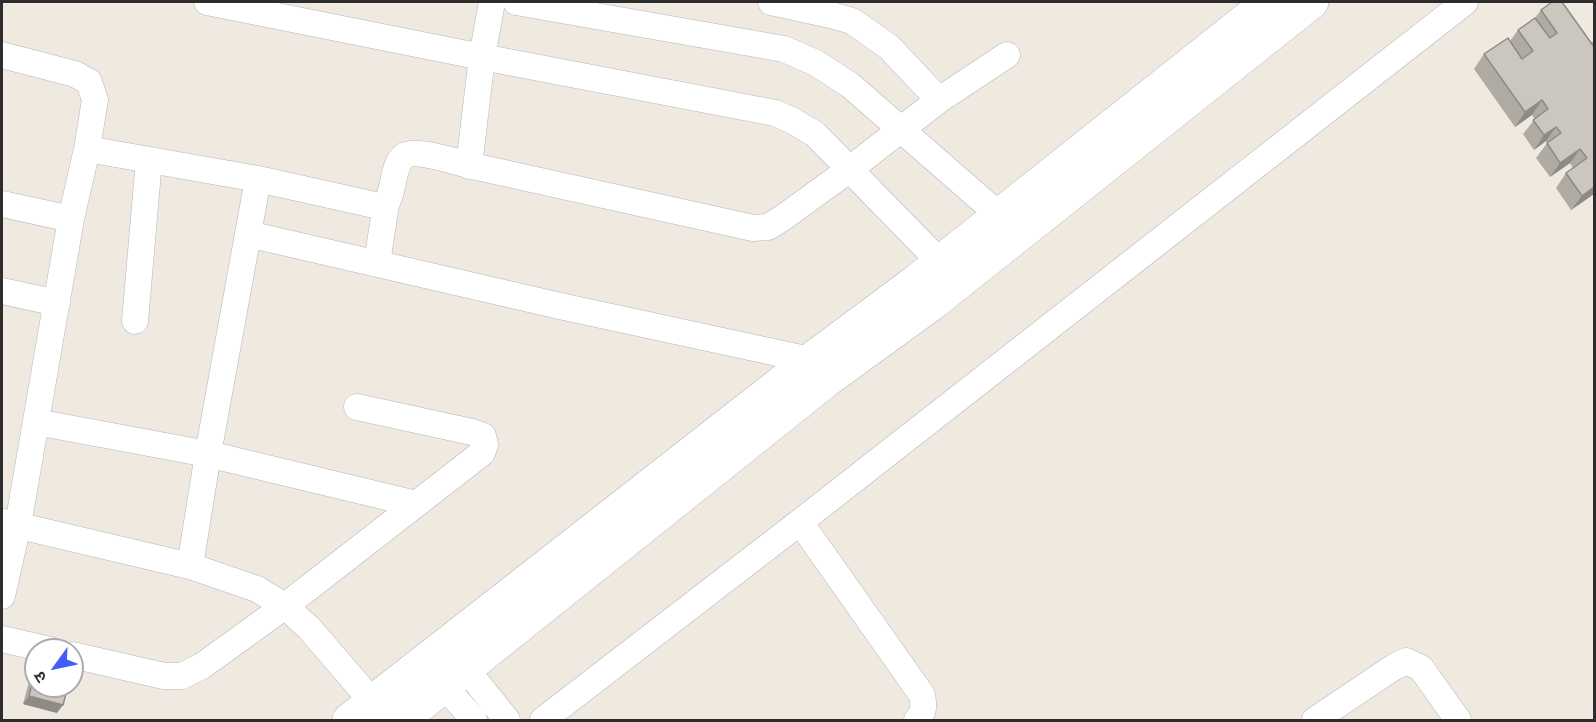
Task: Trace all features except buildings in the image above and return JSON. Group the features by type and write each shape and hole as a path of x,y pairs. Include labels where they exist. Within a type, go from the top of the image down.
{"main road":[{"path":"370,714 446,666 932,304 948,273 999,215 1268,2"},
{"path":"402,720 446,666 810,360 948,273 1312,2"}],"street":[{"path":"207,2 775,113 814,134 948,273"},
{"path":"469,166 482,57 492,2"},
{"path":"516,2 784,49 816,63 850,85 999,215"},
{"path":"771,2 852,21 889,47 939,100"},
{"path":"543,720 1466,2"},
{"path":"2,55 75,74 89,82 95,100 87,149 71,219 36,422 10,524 2,596"},
{"path":"377,263 386,204 391,197 399,160 407,154 418,153 753,228 768,227 784,218 850,169 939,100 1007,55"},
{"path":"87,149 258,179 379,206 386,204"},
{"path":"135,321 149,159"},
{"path":"190,566 258,179"},
{"path":"2,204 71,219"},
{"path":"248,234 560,306 810,360"},
{"path":"2,291 57,303"},
{"path":"84,658 164,676 182,676 202,666 285,606 482,453 485,445 483,436 472,432 357,407"},
{"path":"36,422 208,454 416,504"},
{"path":"800,522 922,695 924,705 921,716 917,720"},
{"path":"10,524 190,566 257,589 285,606 309,628 370,714"},
{"path":"2,639 24,644"},
{"path":"1315,720 1394,667 1406,662 1421,668 1458,720"},
{"path":"446,666 474,720"},
{"path":"446,666 507,720"}]}
